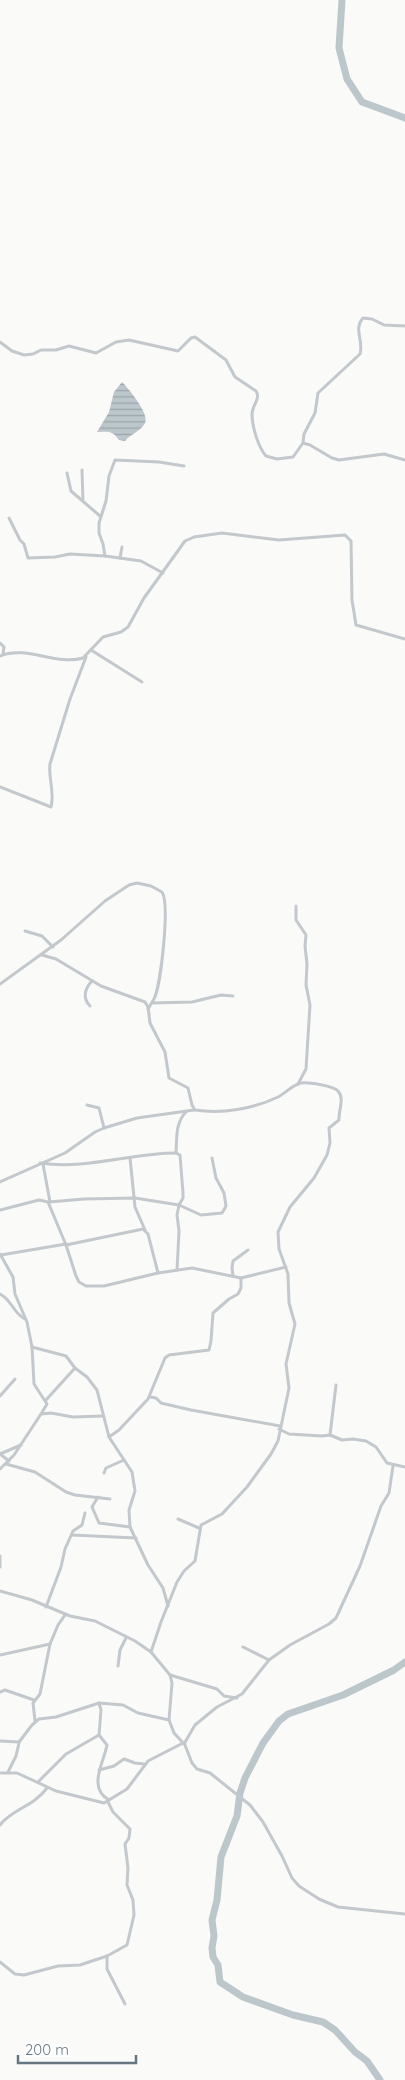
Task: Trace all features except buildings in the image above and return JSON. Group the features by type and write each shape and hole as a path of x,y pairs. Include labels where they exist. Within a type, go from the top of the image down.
{"street":[{"path":"0,342 12,351 27,355 42,350 56,350 69,346 96,353 116,342 129,340 178,351 195,336 226,360 235,377 256,391 258,398 252,414 259,444 266,456 277,458 294,457 303,443 306,429 315,413 318,393 360,354 362,348 358,328 359,322 367,317 384,325 405,326"},
{"path":"303,443 339,460 384,454 405,460"},
{"path":"105,556 99,533 100,516 106,501 109,476 115,460 159,462 184,466"},
{"path":"82,470 83,501"},
{"path":"67,473 71,491 100,516"},
{"path":"9,518 24,544 28,558 55,557 70,554 105,556 141,561 163,573"},
{"path":"0,788 51,807 50,764 70,699 86,656 103,637 121,632 128,626 144,598 163,573 177,549 189,538 230,533 279,540 345,535 351,541 352,600 356,625 405,639"},
{"path":"120,558 122,547"},
{"path":"0,643 4,647 2,655 32,654 74,660 86,656"},
{"path":"91,650 142,682"},
{"path":"0,984 53,947 105,901 129,884 142,884 158,889 164,895 165,932 156,992 148,1009"},
{"path":"0,1182 74,1149 95,1132 104,1128 150,1115 195,1110 208,1111 246,1108 279,1096 298,1084 306,1069 310,1002 306,985 306,936 296,920 296,906"},
{"path":"25,930 28,933 42,936 53,947"},
{"path":"42,955 56,959 92,981 145,1002 150,1023 165,1052 169,1078 188,1088 195,1110"},
{"path":"90,1006 86,1002 85,995 92,981"},
{"path":"151,1003 175,1004 221,995 233,996"},
{"path":"152,1652 161,1622 180,1576 195,1561 199,1528 203,1522 222,1514 247,1488 275,1448 278,1440 289,1388 286,1364 295,1324 289,1303 287,1267 279,1248 278,1232 290,1207 314,1178 327,1155 330,1143 329,1128 339,1120 338,1111 341,1100 339,1092 332,1087 298,1084"},
{"path":"87,1105 99,1108 104,1128"},
{"path":"176,1153 179,1122 186,1112"},
{"path":"42,1164 86,1163 130,1158 152,1153 176,1153 180,1156 183,1198 177,1214 179,1230 177,1270"},
{"path":"130,1158 136,1208 153,1250 158,1273"},
{"path":"0,1210 39,1200 49,1202 84,1198 135,1198 179,1205 201,1215 222,1213 225,1210 225,1197 216,1178 212,1158"},
{"path":"42,1164 49,1202 66,1244 76,1276 79,1282 86,1286 104,1286 158,1273 192,1268 207,1273 241,1278 287,1267"},
{"path":"51,1413 46,1400 33,1381 32,1346 26,1319 15,1294 13,1277 0,1254 145,1230"},
{"path":"233,1276 233,1261 248,1250"},
{"path":"109,1437 119,1430 149,1397 165,1358 169,1355 209,1350 213,1313 238,1294 241,1288 241,1278"},
{"path":"0,1294 11,1302 17,1314 26,1319"},
{"path":"32,1346 66,1356 97,1390 109,1437 132,1472 135,1486 129,1510 130,1527 148,1566 163,1588 168,1606"},
{"path":"46,1400 75,1368"},
{"path":"0,1396 15,1380"},
{"path":"330,1435 336,1385"},
{"path":"149,1397 182,1408 280,1427 294,1434 330,1435 342,1440 358,1439 372,1443 380,1450 388,1463 393,1466 405,1467"},
{"path":"0,1469 21,1445 47,1406"},
{"path":"41,1414 51,1413 73,1417 103,1416"},
{"path":"21,1445 0,1454 7,1462 35,1472 66,1492 75,1495 110,1499"},
{"path":"104,1474 107,1466 124,1460"},
{"path":"0,1773 8,1772 22,1775 47,1788 99,1803 109,1801 127,1789 145,1764 184,1744 195,1726 217,1707 236,1698 251,1684 269,1660 290,1645 336,1618 360,1566 381,1506 388,1493 393,1466"},
{"path":"98,1497 92,1507 99,1523 130,1527"},
{"path":"46,1607 61,1567 65,1549 75,1529 82,1524 85,1513"},
{"path":"178,1519 199,1528"},
{"path":"72,1535 136,1538"},
{"path":"0,1556 0,1567"},
{"path":"0,1591 19,1596 65,1615 95,1621 135,1641 152,1652 170,1675 172,1683 169,1720 172,1729 184,1744 194,1766 210,1773 242,1800 263,1822 292,1878 303,1890 338,1907 405,1914"},
{"path":"35,1721 32,1707 34,1700 40,1694 50,1644 58,1625 65,1615"},
{"path":"118,1666 120,1650 126,1638"},
{"path":"0,1655 50,1644"},
{"path":"243,1647 269,1660"},
{"path":"170,1675 217,1690 224,1696 236,1698"},
{"path":"0,1692 5,1690 34,1700"},
{"path":"8,1772 16,1756 19,1743 35,1721 56,1717 99,1703 124,1705 138,1713 169,1720"},
{"path":"0,1962 15,1974 24,1975 58,1966 80,1965 107,1956 127,1945 134,1915 133,1900 127,1885 128,1868 125,1844 129,1838 130,1830 113,1812 109,1801 103,1796 99,1788 99,1770 107,1745 99,1735 101,1710 99,1703"},
{"path":"38,1782 66,1754 99,1735"},
{"path":"0,1741 19,1743"},
{"path":"99,1770 114,1766 124,1759 134,1763 145,1764"},
{"path":"0,1825 8,1817 32,1804 47,1788"},
{"path":"107,1956 107,1969 124,2004"}],"shaded area":[{"path":"122,382 138,401 146,419 141,428 125,441 119,440 110,432 97,432 109,412 114,392"}],"waterway":[{"path":"342,0 339,48 347,79 362,102 405,118"},
{"path":"380,2080 367,2061 355,2052 335,2030 323,2022 293,2015 243,1997 220,1982 218,1965 213,1957 214,1936 212,1920 217,1900 221,1857 237,1816 240,1793 245,1778 263,1743 279,1721 288,1714 343,1695 394,1670 405,1662"}]}
